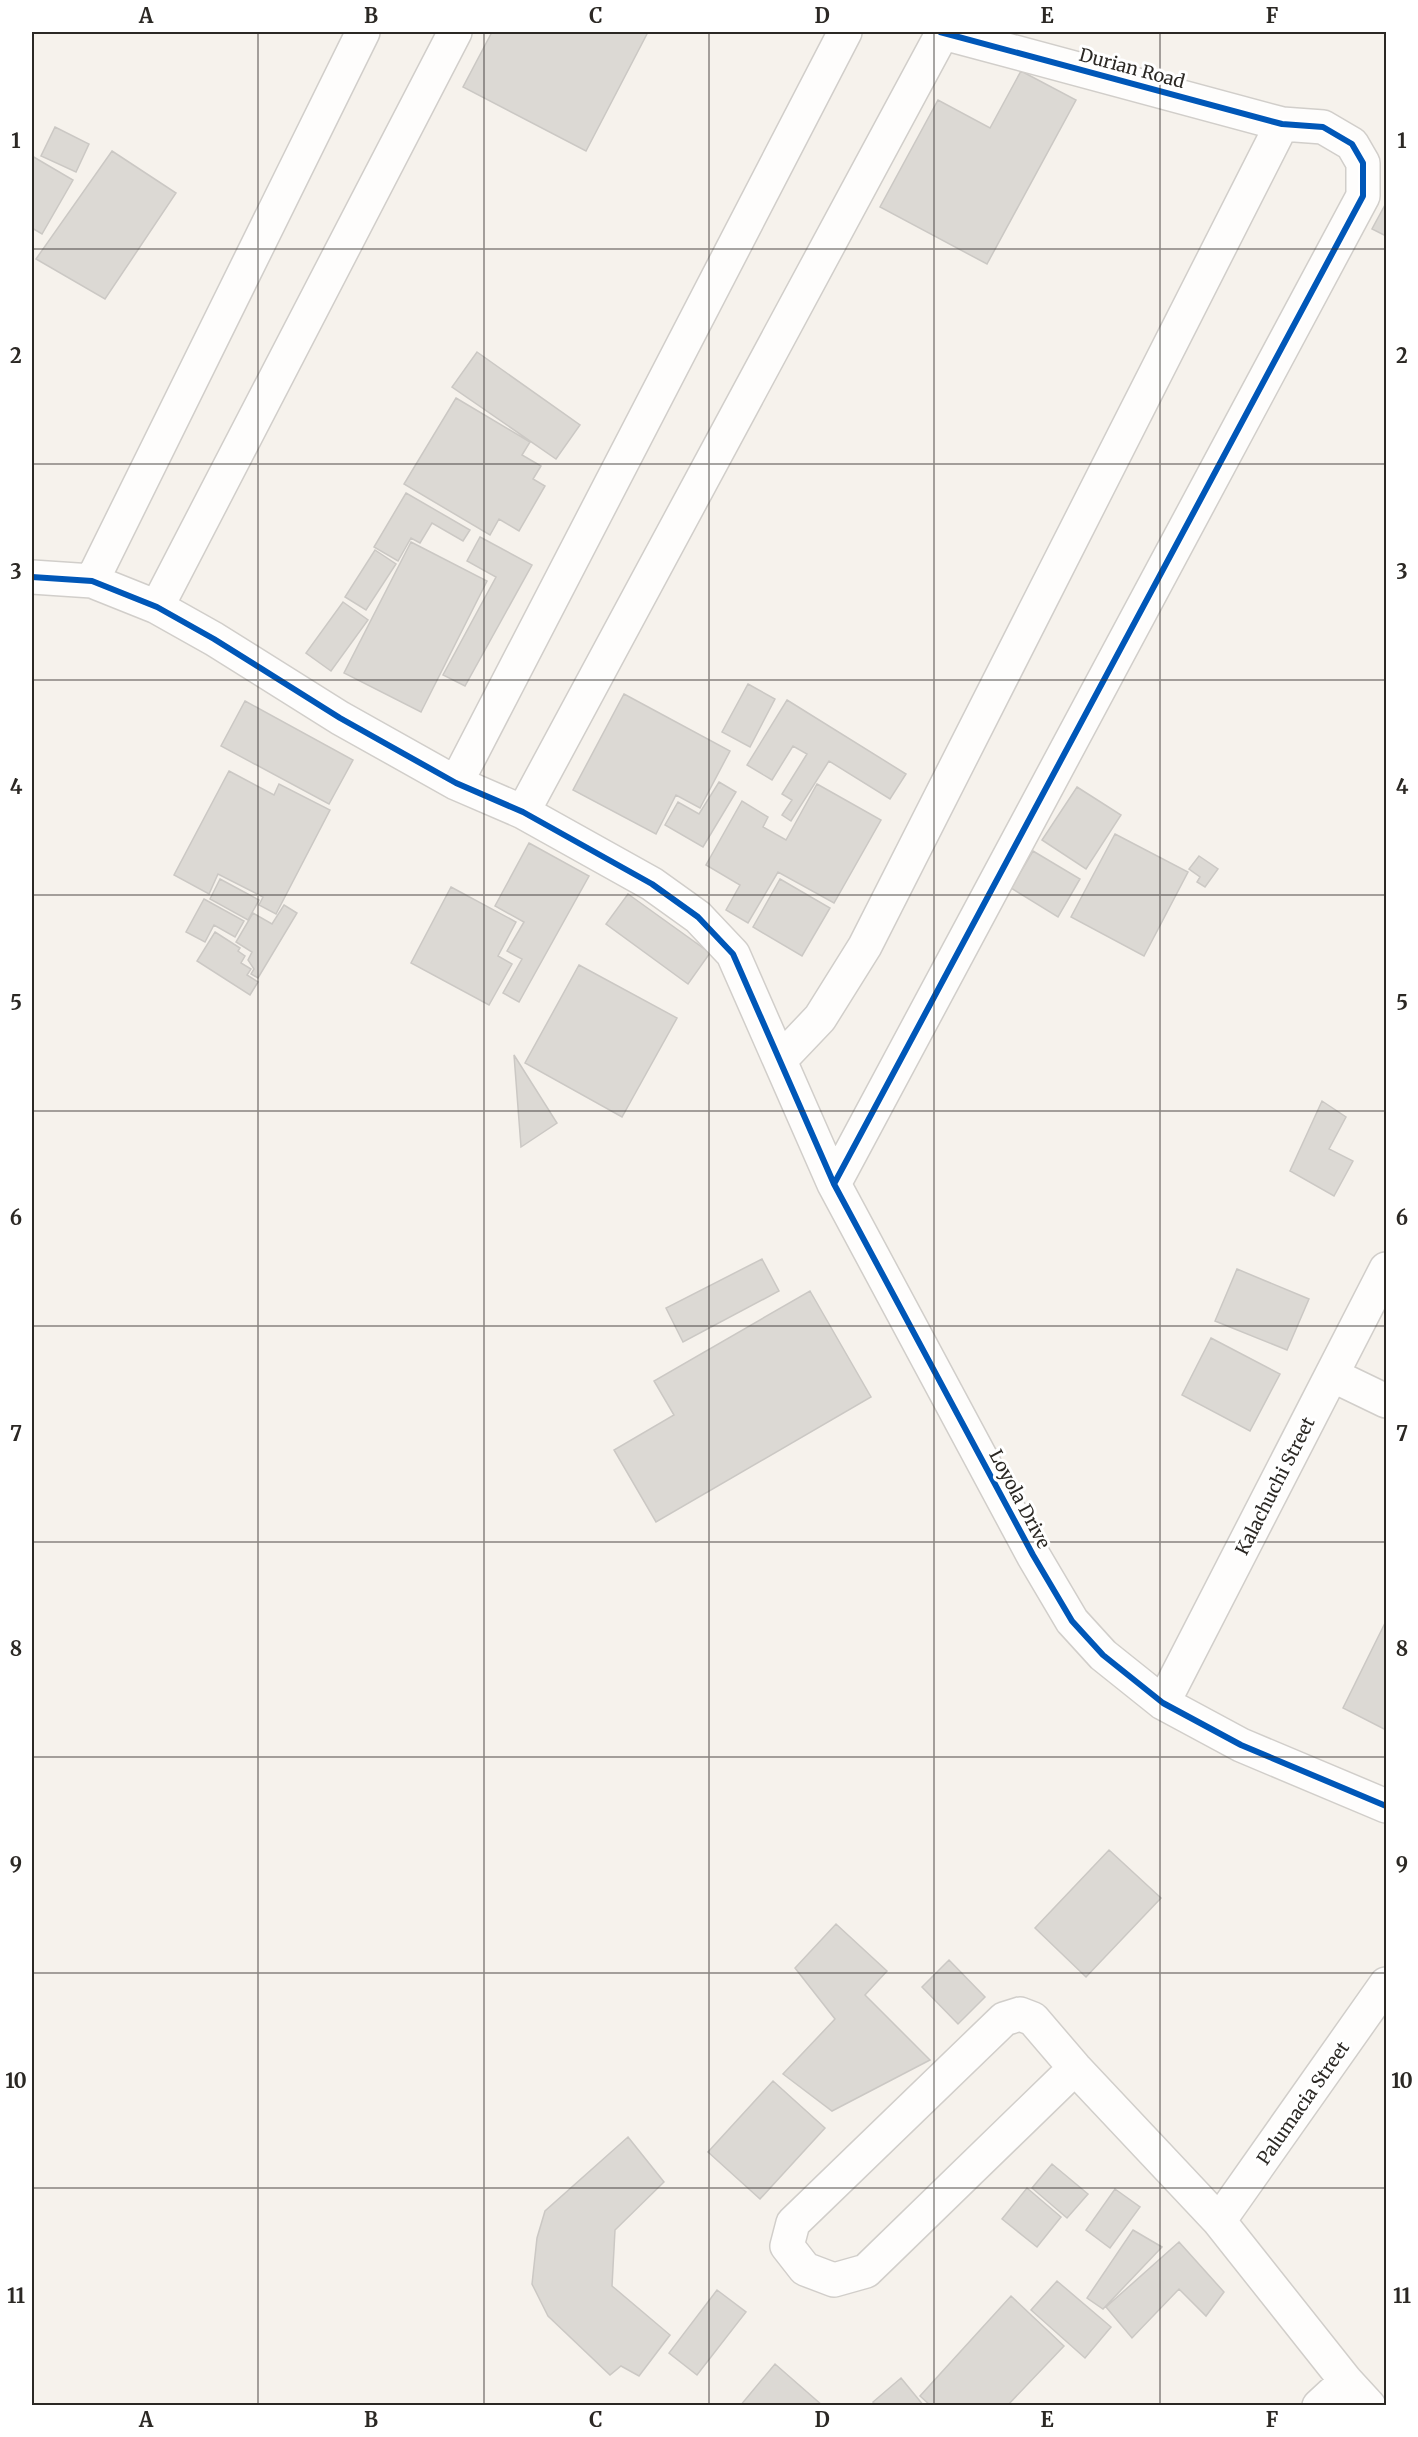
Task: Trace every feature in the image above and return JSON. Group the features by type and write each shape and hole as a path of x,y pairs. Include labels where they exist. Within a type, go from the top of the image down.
{"street":[{"path":"93,581 363,32"},
{"path":"157,607 455,32"},
{"path":"456,783 845,32"},
{"path":"524,812 942,32"},
{"name":"Durian Road","path":"834,1184 1363,196 1363,163 1352,144 1323,127 1282,124 942,32"},
{"path":"780,1060 820,1018 865,946 1282,124"},
{"name":"Loyola Drive","path":"32,577 93,581 157,607 214,639 340,718 456,783 524,812 652,884 698,917 733,954 834,1184 1033,1555 1072,1621 1103,1655 1163,1703 1241,1745 1386,1806"},
{"name":"Kalachuchi Street","path":"1163,1703 1386,1269"},
{"path":"1332,1375 1386,1401"},
{"name":"Palumacia Street","path":"1219,2221 1386,1984"},
{"path":"1075,2068 866,2271 834,2280 805,2269 787,2246 793,2223 1004,2019 1020,2014 1033,2019 1075,2068 1219,2221 1346,2381 1369,2406"},
{"path":"1319,2406 1346,2381"}],"building":[{"path":"492,32 648,32 586,151 463,87"},
{"path":"1021,71 1076,100 987,264 880,207 938,100 990,128"},
{"path":"55,127 89,144 76,172 41,156"},
{"path":"112,151 176,193 105,299 36,259"},
{"path":"32,156 73,180 42,234 32,228"},
{"path":"1386,203 1386,236 1372,229"},
{"path":"477,352 580,425 556,459 452,387"},
{"path":"456,398 530,442 522,455 541,466 533,479 545,486 519,531 499,519 490,535 404,484"},
{"path":"406,493 470,530 463,541 432,523 420,543 411,538 398,561 374,547"},
{"path":"480,537 532,565 465,686 443,675 496,577 467,561"},
{"path":"411,542 487,581 421,712 344,673"},
{"path":"375,550 396,564 366,610 345,597"},
{"path":"343,602 368,620 331,671 306,653"},
{"path":"748,684 775,699 750,747 722,732"},
{"path":"624,694 730,751 700,808 676,795 656,834 573,790"},
{"path":"787,700 906,774 890,799 829,761 791,821 782,815 792,800 782,794 807,754 793,746 772,780 747,765"},
{"path":"245,701 353,760 329,804 221,746"},
{"path":"229,771 274,795 279,784 330,810 276,914 259,905 263,897 218,874 209,894 174,875"},
{"path":"719,782 736,792 703,847 665,825 678,802 699,814"},
{"path":"817,784 881,820 834,903 778,872 748,923 726,910 740,885 706,865 742,801 768,817 763,827 786,840"},
{"path":"1077,787 1121,815 1086,869 1042,840"},
{"path":"1115,834 1188,872 1144,956 1071,917"},
{"path":"529,843 589,876 519,1002 503,993 522,959 507,951 524,922 495,906"},
{"path":"1033,851 1080,879 1058,917 1011,888"},
{"path":"1199,856 1218,869 1205,887 1197,882 1200,877 1189,869"},
{"path":"220,879 259,900 248,920 210,899"},
{"path":"780,879 830,908 802,956 753,927"},
{"path":"451,887 516,922 498,956 512,964 489,1005 411,963"},
{"path":"628,894 710,953 688,984 606,924"},
{"path":"204,899 244,921 235,937 214,925 205,942 186,932"},
{"path":"284,905 297,913 258,978 251,974 254,969 248,960 252,952 236,942 253,913 272,924"},
{"path":"215,932 240,948 238,951 245,956 241,963 251,969 247,975 258,982 250,995 197,961"},
{"path":"579,965 677,1018 622,1117 525,1063"},
{"path":"514,1055 557,1123 521,1147"},
{"path":"1322,1101 1346,1117 1329,1149 1353,1161 1334,1196 1290,1171"},
{"path":"762,1259 779,1291 683,1342 666,1308"},
{"path":"1237,1269 1309,1299 1287,1350 1215,1321"},
{"path":"810,1291 871,1397 656,1522 614,1450 674,1415 654,1381"},
{"path":"1211,1338 1280,1374 1250,1431 1182,1395"},
{"path":"1386,1621 1386,1730 1343,1708"},
{"path":"1109,1850 1161,1898 1086,1977 1035,1928"},
{"path":"836,1924 887,1971 865,1995 930,2060 832,2111 783,2074 835,2019 795,1968"},
{"path":"949,1960 985,1997 958,2024 922,1987"},
{"path":"773,2081 825,2128 760,2199 708,2152"},
{"path":"628,2137 664,2182 615,2230 612,2286 670,2335 639,2376 621,2366 610,2375 548,2316 532,2284 537,2238 545,2211"},
{"path":"1052,2164 1088,2194 1067,2218 1032,2188"},
{"path":"1027,2188 1061,2217 1037,2247 1002,2219"},
{"path":"1115,2189 1140,2207 1110,2248 1086,2230"},
{"path":"1133,2230 1162,2247 1103,2309 1087,2298"},
{"path":"1179,2242 1224,2292 1206,2316 1179,2289 1132,2338 1106,2307"},
{"path":"1057,2281 1111,2327 1085,2358 1031,2310"},
{"path":"717,2290 746,2312 697,2375 669,2353"},
{"path":"1011,2296 1064,2346 1007,2406 931,2406 920,2396"},
{"path":"775,2364 823,2406 740,2406"},
{"path":"901,2378 924,2406 876,2406 873,2402"}],"cycle path":[{"path":"834,1184 1363,196 1363,163 1352,144 1323,127 1282,124 940,32"},
{"path":"32,577 92,581 157,607 214,639 340,718 456,783 523,812 652,884 698,917 733,954 834,1184 1033,1555 1072,1621 1103,1655 1163,1703 1241,1745 1386,1806"}]}
